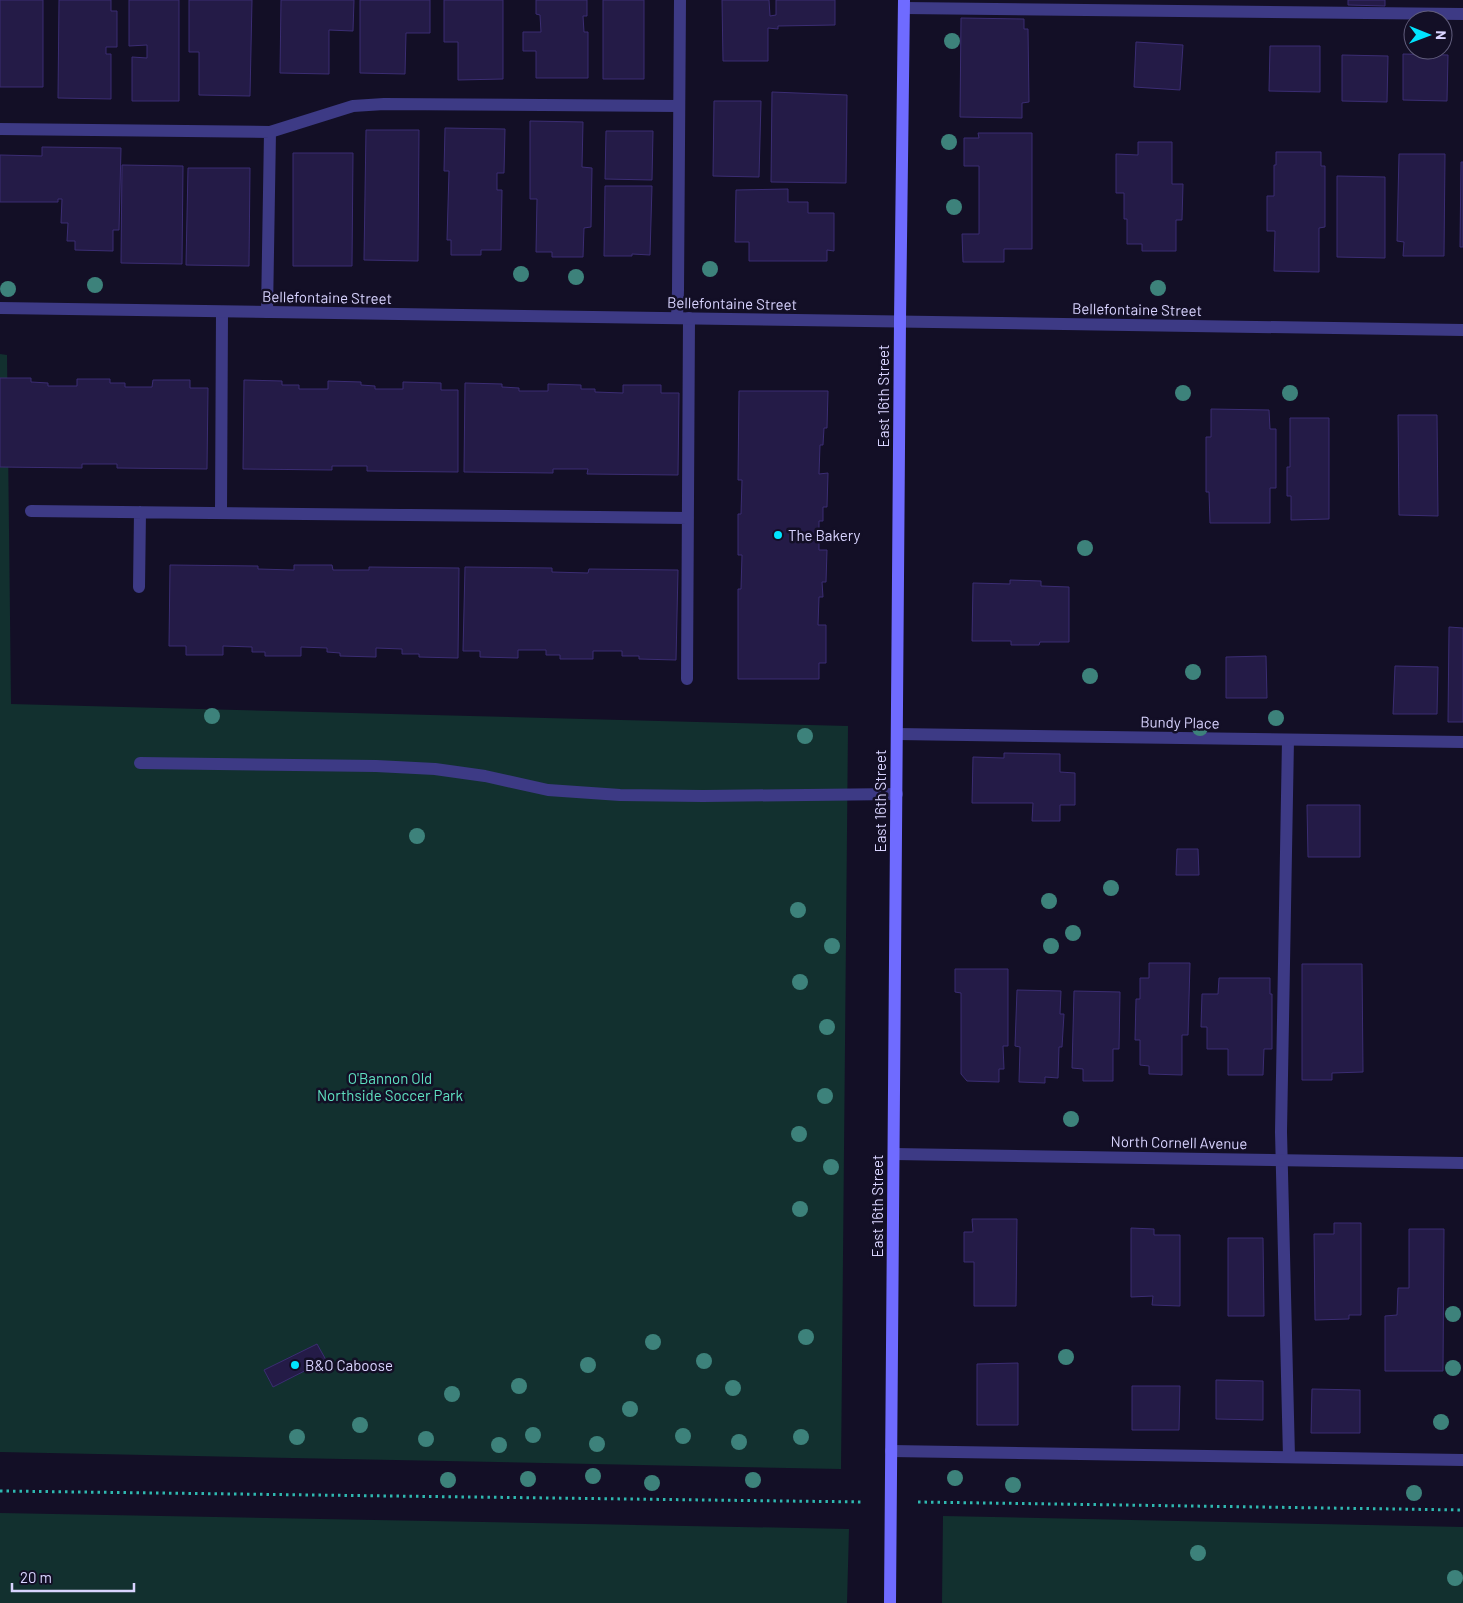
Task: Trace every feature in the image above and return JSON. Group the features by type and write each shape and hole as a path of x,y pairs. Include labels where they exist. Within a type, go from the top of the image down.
{"main road":[{"name":"East 16th Street","path":"890,1603 904,4"}],"street":[{"path":"680,0 678,290 683,318 688,518 687,679"},
{"path":"904,4 1463,14"},
{"path":"0,129 270,132 353,106 384,104 678,106"},
{"path":"267,312 270,132"},
{"name":"Bellefontaine Street","path":"0,308 1463,330"},
{"path":"221,513 222,312"},
{"path":"31,511 688,518"},
{"path":"139,587 140,512"},
{"name":"Bundy Place","path":"897,734 1463,742"},
{"path":"1288,740 1281,1160 1289,1457"},
{"path":"140,762 376,766 436,769 485,776 548,790 620,795 897,794"},
{"name":"North Cornell Avenue","path":"894,1154 1463,1163"},
{"path":"891,1451 1463,1460"}],"path":[{"path":"0,1491 849,1502"},
{"path":"938,1502 1463,1510"}],"green space":[{"name":"O'Bannon Old Northside Soccer Park","path":"0,354 7,355 11,704 848,726 841,1469 0,1452"},
{"path":"0,1513 849,1529 847,1603 0,1603"},
{"path":"943,1516 1463,1527 1463,1603 942,1603"}],"building":[{"path":"0,0 43,0 43,87 0,87"},
{"path":"59,0 111,0 111,11 117,11 117,47 106,47 106,54 111,54 111,99 58,98"},
{"path":"129,0 179,0 179,101 132,101 132,57 147,58 147,45 129,46"},
{"path":"189,0 252,0 250,96 199,95 199,52 189,52"},
{"path":"281,0 354,0 353,31 329,30 329,74 280,73"},
{"path":"360,0 430,0 430,33 406,33 405,74 360,73"},
{"path":"444,0 503,0 503,79 458,80 458,42 444,42"},
{"path":"536,0 587,0 587,16 583,16 584,32 588,32 588,78 536,78 536,51 523,51 523,32 541,32 540,15 536,14"},
{"path":"603,0 644,0 644,79 603,79"},
{"path":"722,0 769,0 770,16 776,15 776,0 835,0 835,25 778,26 778,29 768,28 768,61 723,61"},
{"path":"1348,0 1385,0 1385,6 1348,5"},
{"path":"961,18 1024,19 1024,29 1028,29 1029,102 1022,103 1022,118 960,117"},
{"path":"1136,42 1183,45 1180,90 1134,87"},
{"path":"1270,46 1320,46 1320,92 1269,91"},
{"path":"1342,55 1388,56 1387,102 1342,101"},
{"path":"1403,60 1448,60 1447,101 1403,100"},
{"path":"772,92 847,95 846,183 771,182"},
{"path":"714,101 761,101 759,177 713,176"},
{"path":"530,121 583,122 582,167 592,168 591,227 584,228 583,257 552,257 552,252 536,252 537,199 530,199"},
{"path":"445,128 505,129 504,173 497,173 497,190 502,190 501,250 481,250 481,255 451,255 451,240 447,240 449,171 444,171"},
{"path":"366,130 419,130 418,261 364,260"},
{"path":"606,131 653,131 652,180 605,179"},
{"path":"978,133 1032,133 1032,249 1004,249 1004,262 963,262 962,234 979,234 979,166 964,166 964,138 979,138"},
{"path":"1138,142 1172,142 1172,184 1183,184 1182,220 1176,220 1176,251 1142,251 1142,244 1127,244 1127,219 1124,219 1124,193 1116,193 1116,154 1138,155"},
{"path":"42,147 121,148 119,230 113,230 113,251 75,250 75,241 67,241 68,223 61,223 62,199 58,199 58,202 0,202 0,155 42,156"},
{"path":"1276,152 1321,152 1321,166 1325,166 1325,227 1319,228 1319,272 1274,271 1275,231 1267,231 1267,196 1274,196"},
{"path":"293,153 353,153 352,266 293,266"},
{"path":"1399,154 1445,154 1444,256 1403,256 1404,242 1397,241"},
{"path":"1461,162 1463,162 1463,247 1460,247"},
{"path":"122,165 183,166 182,264 121,263"},
{"path":"188,168 250,168 249,266 186,265"},
{"path":"1337,176 1385,177 1385,258 1337,257"},
{"path":"605,186 652,186 650,255 604,256"},
{"path":"788,189 788,202 808,202 808,213 834,213 834,251 827,250 827,261 749,261 749,242 735,242 736,190"},
{"path":"0,378 31,378 31,382 48,383 48,386 77,386 77,379 110,379 110,383 125,383 125,387 152,387 153,380 190,380 190,388 208,388 207,469 117,468 117,464 82,464 82,468 0,467"},
{"path":"244,380 282,381 282,385 299,385 299,389 328,389 328,381 361,382 361,385 375,386 375,389 403,389 403,382 441,383 441,390 458,390 458,472 367,471 367,466 332,466 332,470 243,469"},
{"path":"465,383 502,384 502,387 519,388 519,391 548,391 548,384 581,385 581,389 595,389 595,392 623,393 623,385 661,385 661,393 679,393 678,475 587,474 588,469 553,469 553,473 464,472"},
{"name":"The Bakery","path":"739,391 828,391 827,428 824,428 823,445 820,445 819,474 828,473 827,507 823,507 823,521 819,521 819,550 827,550 826,582 822,582 823,597 819,597 818,625 826,625 826,663 819,663 819,679 738,679 738,589 741,589 742,555 738,555 738,514 741,514 742,480 738,480"},
{"path":"1211,409 1269,410 1270,429 1276,429 1276,488 1270,488 1270,523 1210,523 1209,492 1206,492 1206,437 1211,437"},
{"path":"1398,415 1437,415 1438,516 1399,515"},
{"path":"1290,418 1329,418 1329,519 1291,520 1291,496 1287,496 1287,467 1290,467"},
{"path":"170,565 258,566 258,569 294,570 294,565 332,565 333,570 369,570 369,567 459,568 458,658 419,657 419,654 402,654 402,649 376,648 376,657 340,656 340,653 327,652 327,648 301,647 301,656 265,656 265,652 252,652 252,647 223,646 223,655 186,655 186,646 169,646"},
{"path":"465,567 552,568 552,572 588,573 589,569 678,570 676,660 639,659 639,656 622,656 622,651 593,651 593,659 560,659 560,655 546,655 546,650 518,650 518,658 480,657 480,651 463,651"},
{"path":"1010,580 1041,581 1041,586 1069,587 1069,642 1011,645 1011,641 972,641 973,583 1010,584"},
{"path":"1449,627 1463,628 1463,722 1448,722"},
{"path":"1266,656 1267,698 1226,698 1226,657"},
{"path":"1395,666 1438,667 1437,714 1393,714"},
{"path":"1004,753 1060,754 1060,772 1075,773 1075,805 1060,805 1060,821 1032,821 1033,803 972,803 973,757 1004,758"},
{"path":"1307,805 1360,805 1360,857 1308,857"},
{"path":"1177,849 1198,849 1199,875 1176,875"},
{"path":"1149,963 1190,963 1188,1035 1182,1035 1182,1075 1149,1074 1149,1066 1140,1065 1140,1040 1135,1040 1136,999 1140,999 1140,978 1149,978"},
{"path":"1302,964 1362,964 1363,1072 1332,1073 1332,1080 1302,1080"},
{"path":"955,969 1008,969 1008,1046 1003,1046 1004,1069 999,1069 999,1082 967,1081 961,1074 961,993 955,992"},
{"path":"1219,978 1270,978 1270,994 1272,994 1272,1049 1264,1049 1263,1075 1228,1075 1228,1049 1207,1049 1207,1027 1201,1027 1202,994 1218,994"},
{"path":"1017,990 1061,991 1060,1014 1064,1014 1062,1047 1059,1047 1058,1078 1045,1077 1045,1083 1019,1082 1020,1047 1015,1046"},
{"path":"1074,991 1120,992 1119,1049 1113,1049 1113,1081 1083,1081 1083,1069 1072,1068"},
{"path":"972,1219 1017,1219 1016,1306 974,1306 974,1262 964,1262 964,1232 973,1232"},
{"path":"1334,1223 1361,1223 1361,1315 1349,1315 1349,1319 1315,1320 1314,1234 1334,1234"},
{"path":"1131,1228 1154,1229 1154,1235 1180,1235 1180,1306 1152,1305 1153,1296 1131,1297"},
{"path":"1409,1229 1444,1229 1443,1371 1385,1371 1385,1316 1397,1315 1398,1288 1409,1288"},
{"path":"1228,1238 1263,1238 1264,1316 1228,1316"},
{"name":"B&O Caboose","path":"317,1344 326,1360 273,1387 264,1370"},
{"path":"1018,1363 1018,1425 977,1425 977,1364"},
{"path":"1216,1380 1263,1381 1263,1420 1216,1419"},
{"path":"1132,1386 1180,1386 1179,1430 1132,1430"},
{"path":"1312,1389 1360,1390 1360,1433 1311,1433"}],"place":[{"name":"The Bakery","path":"778,535"},
{"name":"B&O Caboose","path":"295,1365"}]}
